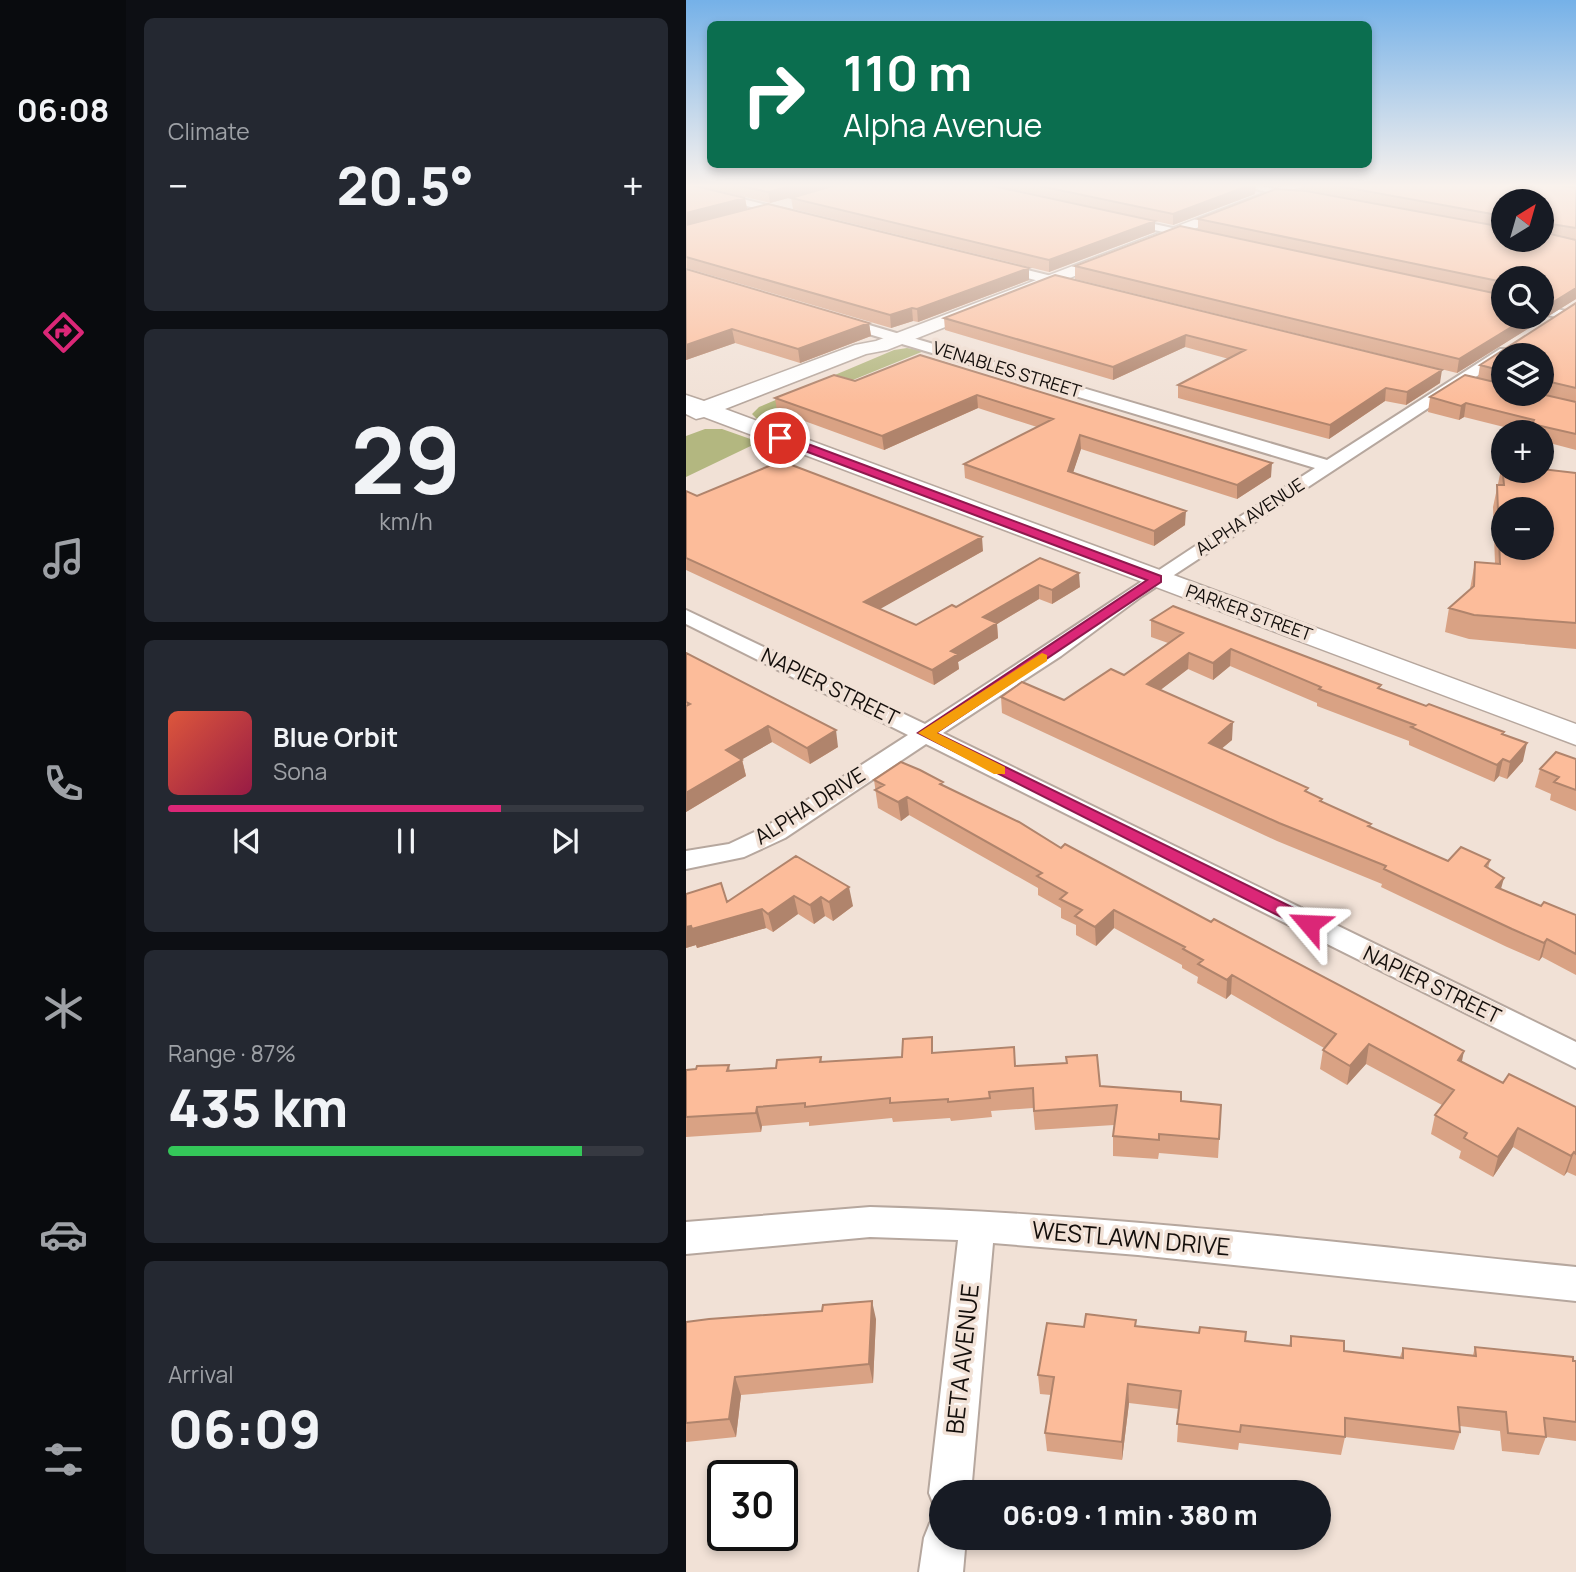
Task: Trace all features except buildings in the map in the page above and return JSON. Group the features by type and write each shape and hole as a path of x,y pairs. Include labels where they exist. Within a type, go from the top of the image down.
{"main road":[{"path":"686,429 700,411 846,367 875,354 890,342 1110,257"},
{"name":"PARKER STREET","path":"700,411 1576,735"}],"street":[{"path":"982,263 1088,289"},
{"path":"1569,316 1576,305"},
{"name":"VENABLES STREET","path":"828,317 890,342 1328,467"},
{"name":"ALPHA AVENUE","path":"926,733 1156,579 1491,361"},
{"path":"1443,377 1480,387"},
{"name":"NAPIER STREET","path":"686,616 1576,1056"},
{"name":"ALPHA DRIVE","path":"686,860 735,851 776,832 926,733"},
{"name":"WESTLAWN DRIVE","path":"686,1238 870,1222 977,1226 1138,1238 1576,1283"},
{"name":"BETA AVENUE","path":"951,1480 977,1226"},
{"path":"941,1572 944,1550"}],"green space":[{"path":"907,348 924,351 757,419 752,414 759,407 894,350"},
{"path":"705,429 722,429 759,442 686,477 686,436"}],"slow traffic":[{"path":"1000,770 926,733 1042,658"}],"route":[{"path":"780,438 1156,579 1053,651 926,733 1309,924"}]}
